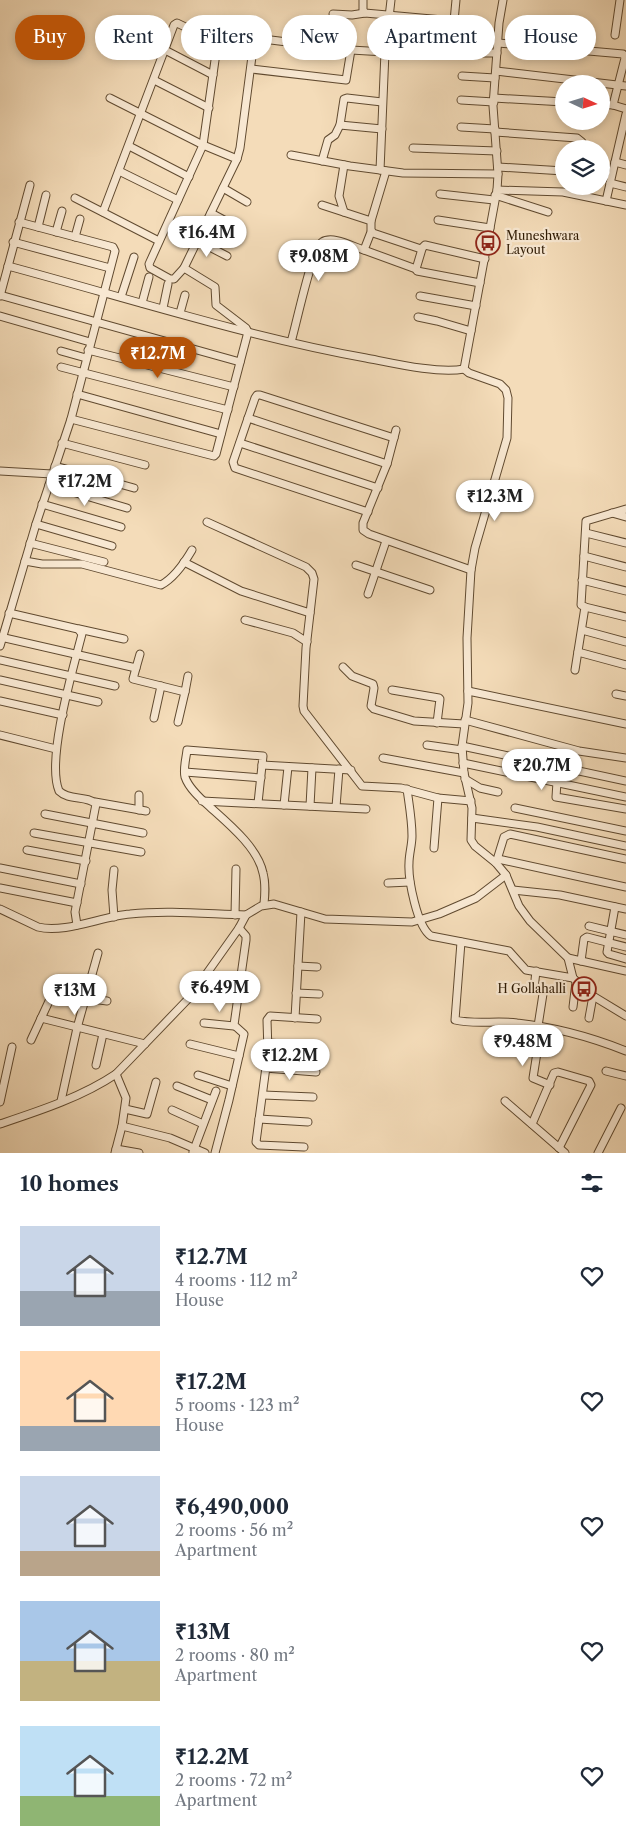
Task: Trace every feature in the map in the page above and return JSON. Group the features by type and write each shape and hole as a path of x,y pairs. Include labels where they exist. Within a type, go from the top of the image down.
{"street":[{"path":"363,0 364,13"},
{"path":"333,14 364,13 390,15 391,0"},
{"path":"455,15 456,0"},
{"path":"464,369 485,259 498,170 494,100 503,0"},
{"path":"615,35 620,0"},
{"path":"171,35 176,23 216,42 217,46 203,145 149,264 150,268 170,280 174,279 184,268 237,159 254,41 257,38 282,41"},
{"path":"498,43 623,54 625,56 613,105"},
{"path":"171,53 213,75"},
{"path":"103,212 161,60"},
{"path":"251,69 346,80 349,60"},
{"path":"364,250 371,232 371,221 383,171 382,102 385,60"},
{"path":"462,76 496,74 626,86"},
{"path":"154,80 209,108"},
{"path":"110,98 203,145 237,159"},
{"path":"322,161 328,140 335,135 340,125 344,99 382,102"},
{"path":"461,100 555,102"},
{"path":"610,105 626,110 624,134 610,182 626,187"},
{"path":"340,125 382,129"},
{"path":"461,127 577,138 581,140"},
{"path":"129,146 189,177"},
{"path":"413,148 497,152"},
{"path":"291,155 403,173 555,170"},
{"path":"615,162 626,165"},
{"path":"344,165 339,196 344,212"},
{"path":"119,171 178,200"},
{"path":"30,185 0,296 240,362"},
{"path":"223,188 247,202"},
{"path":"440,194 495,195 563,192 626,204"},
{"path":"38,227 46,195"},
{"path":"495,195 548,212"},
{"path":"606,201 607,195"},
{"path":"75,198 159,241"},
{"path":"322,205 371,221"},
{"path":"56,232 62,211"},
{"path":"211,213 237,227"},
{"path":"75,237 80,219"},
{"path":"438,220 490,228"},
{"path":"19,222 114,248 115,251 71,419 42,504 1,640 136,668"},
{"path":"371,232 422,249"},
{"path":"291,342 314,256 324,241 334,240 416,269 418,272 480,283"},
{"path":"198,241 227,256"},
{"path":"14,242 110,268"},
{"path":"416,269 425,245 485,259"},
{"path":"122,297 134,257"},
{"path":"8,266 291,342 399,364 451,370 464,369 468,373 500,384 506,390 508,398 507,438 475,548 471,570 468,690 462,748 465,776 471,801 470,836 473,844 497,861 506,875 519,906 530,921 568,958 574,980 573,1007"},
{"path":"71,419 213,456 216,454 248,332 246,328 216,305 215,288 184,268"},
{"path":"142,303 149,277"},
{"path":"163,308 168,284"},
{"path":"180,313 185,295"},
{"path":"420,296 476,306"},
{"path":"0,316 89,346 234,387"},
{"path":"418,317 471,331"},
{"path":"61,351 86,358"},
{"path":"61,367 228,410"},
{"path":"77,394 221,434"},
{"path":"368,512 237,469 233,466 255,398 259,395 394,438"},
{"path":"248,418 387,464"},
{"path":"396,430 387,464 362,526 363,530 386,541 471,570"},
{"path":"240,442 378,488"},
{"path":"62,443 145,465"},
{"path":"0,471 54,470 134,488"},
{"path":"49,485 127,508"},
{"path":"42,504 120,527"},
{"path":"626,509 586,521 581,605 626,617"},
{"path":"611,513 626,517"},
{"path":"207,522 309,569 314,579 302,700 304,711 363,787 376,786 407,789 438,798 471,801"},
{"path":"36,524 112,546"},
{"path":"586,533 626,543"},
{"path":"368,594 386,541"},
{"path":"30,543 104,562"},
{"path":"25,561 42,564 82,564 161,585 184,562 192,550"},
{"path":"584,556 626,567"},
{"path":"184,562 241,591 310,613"},
{"path":"356,566 430,590"},
{"path":"582,580 626,591"},
{"path":"575,670 585,607"},
{"path":"9,613 124,639"},
{"path":"245,620 293,633 307,642"},
{"path":"78,629 82,634 56,749 59,791 66,796 143,810 139,795"},
{"path":"582,630 626,642"},
{"path":"578,652 626,665"},
{"path":"140,654 133,679 185,692"},
{"path":"0,660 115,686"},
{"path":"344,667 352,676 373,684 374,690 371,706 374,709 414,721 437,723 465,722 579,751 626,758"},
{"path":"178,722 188,676"},
{"path":"0,680 98,702"},
{"path":"154,718 162,686"},
{"path":"392,690 439,698 437,723"},
{"path":"468,690 626,724"},
{"path":"616,694 626,696"},
{"path":"0,701 63,715"},
{"path":"0,736 56,749"},
{"path":"427,745 462,748 626,781"},
{"path":"258,803 262,756 187,750 185,772 188,782 202,800 231,826 257,858 265,884 264,904"},
{"path":"382,758 465,776 480,788 498,792"},
{"path":"463,763 626,797"},
{"path":"262,765 351,770"},
{"path":"284,805 288,767"},
{"path":"310,806 312,768"},
{"path":"336,807 339,770"},
{"path":"185,772 260,778"},
{"path":"557,782 556,796 626,809"},
{"path":"407,789 412,835 408,860 410,882 421,920 429,935 509,951 524,969 574,980 593,996 626,1016"},
{"path":"434,848 438,798"},
{"path":"202,800 366,809"},
{"path":"77,925 75,912 90,843 95,802"},
{"path":"515,808 626,830"},
{"path":"45,814 143,833"},
{"path":"472,818 537,827 626,846"},
{"path":"34,833 142,852"},
{"path":"497,861 504,836 510,834 626,859"},
{"path":"27,850 86,861"},
{"path":"497,861 626,887"},
{"path":"0,868 81,884"},
{"path":"235,915 236,869"},
{"path":"114,870 112,890 114,916"},
{"path":"0,1124 102,1084 116,1074 190,997 239,928 246,915 264,904 274,904 325,919 403,922 421,920 476,898 506,875"},
{"path":"388,883 410,882"},
{"path":"0,888 77,903"},
{"path":"513,890 560,895 626,909"},
{"path":"615,907 608,943 608,954 626,959"},
{"path":"0,909 41,928 77,925 114,916 146,913 246,915"},
{"path":"295,1018 301,912"},
{"path":"589,926 626,935"},
{"path":"234,1026 246,938 239,928"},
{"path":"581,961 584,939 586,937 626,947"},
{"path":"461,942 455,1020 510,1022 539,1026 593,1039 626,1051"},
{"path":"60,1101 77,1028 98,953"},
{"path":"568,958 626,971"},
{"path":"298,966 317,967"},
{"path":"536,971 534,989 542,991 543,994 533,1078 550,1085"},
{"path":"296,993 319,994"},
{"path":"589,1018 593,996"},
{"path":"31,1040 52,998 107,1001"},
{"path":"269,1153 259,1146 256,1139 268,1043 267,1018 270,1016 317,1020"},
{"path":"41,1018 145,1044"},
{"path":"204,1023 234,1026 244,1033 215,1153"},
{"path":"96,1065 103,1034"},
{"path":"268,1043 317,1046"},
{"path":"190,1044 239,1056"},
{"path":"0,1102 12,1047"},
{"path":"265,1068 316,1072"},
{"path":"606,1071 626,1076"},
{"path":"505,1101 562,1151 591,1082 556,1072 532,1124"},
{"path":"116,1074 125,1093 122,1126 116,1151 139,1153"},
{"path":"198,1075 232,1086"},
{"path":"124,1109 147,1114 156,1082"},
{"path":"178,1086 212,1100"},
{"path":"193,1151 216,1091"},
{"path":"263,1095 313,1097"},
{"path":"598,1153 621,1108"},
{"path":"172,1110 204,1124"},
{"path":"259,1119 308,1122"},
{"path":"122,1126 166,1136 193,1151 205,1153"},
{"path":"259,1146 304,1147"}],"place":[{"name":"Muneshwara Layout","path":"488,243"},
{"name":"H Gollahalli","path":"584,989"}]}
